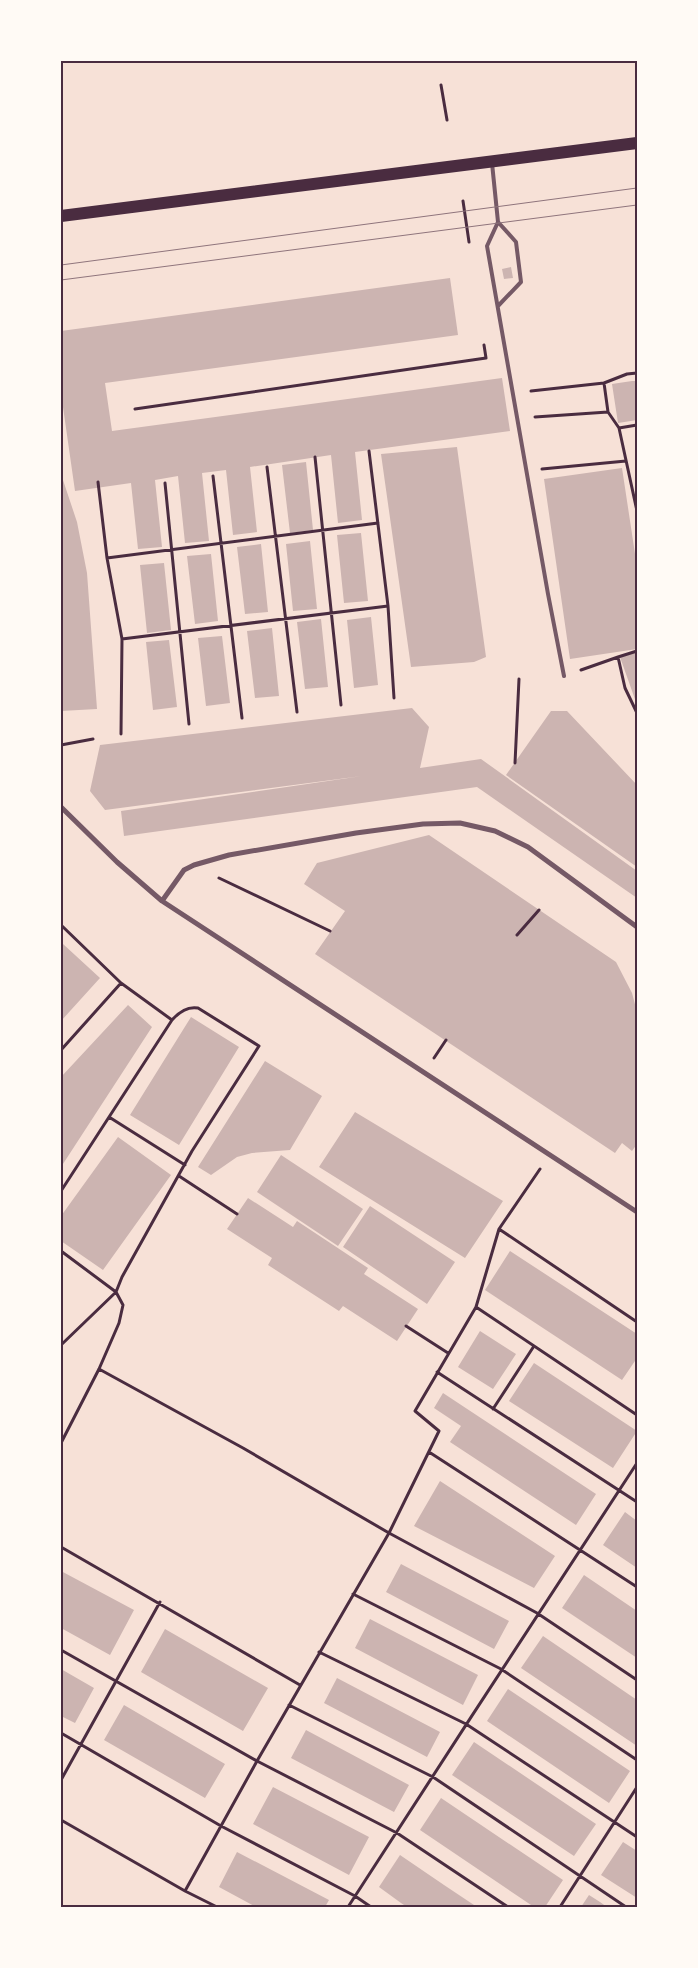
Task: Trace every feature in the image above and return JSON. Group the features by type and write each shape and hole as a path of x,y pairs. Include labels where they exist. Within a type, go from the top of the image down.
{"main road":[{"path":"61,216 637,143"}],"street":[{"path":"61,807 117,862 162,901 637,1212"},
{"path":"162,901 184,870 194,865 229,855 356,833 423,824 460,823 495,831 528,847 637,927"}],"lane":[{"path":"491,161 498,206 498,222 487,246 564,676"},
{"path":"498,222 516,242 521,282 498,306"}],"path":[{"path":"441,85 447,120"},
{"path":"135,409 486,358"},
{"path":"513,393 604,383 627,374 637,373"},
{"path":"604,383 608,412 619,428 637,511"},
{"path":"517,418 608,412"},
{"path":"619,428 637,425"},
{"path":"369,451 388,606 394,698"},
{"path":"315,457 341,705"},
{"path":"526,470 626,461"},
{"path":"268,467 297,712"},
{"path":"213,476 242,718"},
{"path":"98,482 107,558 122,639 121,734"},
{"path":"165,483 189,724"},
{"path":"107,558 378,523"},
{"path":"122,639 388,606"},
{"path":"564,676 637,651"},
{"path":"618,657 625,688 637,713"},
{"path":"515,763 519,679"},
{"path":"61,745 93,739"},
{"path":"194,865 330,931"},
{"path":"517,934 538,910"},
{"path":"61,925 121,983 172,1020"},
{"path":"61,1050 121,983"},
{"path":"61,1191 172,1020 185,1010 192,1007 198,1008 258,1046 178,1176 122,1277 116,1292 61,1345"},
{"path":"109,1117 185,1165"},
{"path":"185,1891 257,1760 389,1533 439,1431 415,1411 476,1308 499,1229 550,1155"},
{"path":"178,1176 237,1214"},
{"path":"499,1229 637,1322"},
{"path":"61,1251 116,1292 122,1305 122,1315 99,1369 61,1443"},
{"path":"476,1308 637,1415"},
{"path":"406,1326 448,1354"},
{"path":"493,1409 534,1346"},
{"path":"99,1369 242,1448 389,1533 537,1614 637,1680"},
{"path":"437,1372 637,1502"},
{"path":"429,1452 637,1587"},
{"path":"348,1907 637,1462"},
{"path":"61,1547 160,1602 300,1685"},
{"path":"353,1593 501,1669 637,1760"},
{"path":"61,1780 160,1602"},
{"path":"61,1650 257,1760 397,1834 508,1907"},
{"path":"319,1652 466,1724 637,1837"},
{"path":"289,1705 433,1777 626,1907"},
{"path":"61,1733 221,1826 355,1896 370,1907"},
{"path":"560,1907 637,1787"},
{"path":"61,1820 185,1891 217,1907"}],"building":[{"path":"511,267 513,278 504,279 502,269"},
{"path":"450,278 458,335 105,383 112,431 502,378 510,431 355,452 362,520 338,523 331,455 250,467 257,532 233,535 226,470 202,473 209,541 185,543 178,476 155,480 162,547 138,549 131,483 75,491 61,393 61,331"},
{"path":"637,381 637,420 618,423 612,384"},
{"path":"457,447 486,657 474,662 411,667 381,454"},
{"path":"306,462 313,530 290,533 282,465"},
{"path":"622,468 637,567 637,649 570,659 544,479"},
{"path":"61,478 77,522 87,573 97,709 61,711"},
{"path":"361,533 368,601 344,603 337,535"},
{"path":"310,541 317,609 293,611 286,544"},
{"path":"261,544 268,612 245,614 237,547"},
{"path":"211,554 218,621 195,624 187,556"},
{"path":"164,563 171,630 147,633 140,565"},
{"path":"371,617 378,685 354,688 347,620"},
{"path":"321,619 328,687 305,689 297,622"},
{"path":"272,628 279,696 255,698 247,631"},
{"path":"222,636 230,703 206,706 198,638"},
{"path":"169,640 177,707 153,710 146,642"},
{"path":"637,652 637,705 620,657"},
{"path":"412,708 429,727 420,768 481,759 637,871 637,898 477,787 124,836 121,811 362,776 105,810 90,791 100,745"},
{"path":"551,711 567,711 637,785 637,867 506,775"},
{"path":"429,835 616,962 632,993 637,1012 637,1123 635,1125 637,1127 637,1144 632,1151 622,1143 615,1153 315,954 345,911 304,884 317,863"},
{"path":"63,944 100,978 61,1021 61,946"},
{"path":"128,1005 152,1027 61,1167 61,1077"},
{"path":"191,1017 239,1047 179,1145 130,1115"},
{"path":"265,1061 322,1096 290,1150 252,1153 237,1157 211,1175 198,1167"},
{"path":"355,1112 503,1201 465,1258 319,1167"},
{"path":"118,1137 171,1175 103,1270 61,1241 61,1216"},
{"path":"281,1155 363,1209 338,1246 257,1192"},
{"path":"248,1198 293,1227 297,1221 368,1268 364,1274 418,1309 397,1341 343,1306 339,1311 268,1265 272,1258 227,1229"},
{"path":"370,1206 455,1262 427,1304 343,1247"},
{"path":"510,1251 637,1334 637,1358 622,1380 485,1290"},
{"path":"480,1331 516,1354 493,1389 458,1367"},
{"path":"534,1363 637,1431 613,1468 509,1401"},
{"path":"443,1393 596,1494 576,1525 450,1442 461,1426 434,1408"},
{"path":"440,1481 555,1556 534,1588 414,1526"},
{"path":"625,1512 637,1521 637,1568 603,1545"},
{"path":"401,1564 509,1621 494,1649 386,1592"},
{"path":"61,1571 134,1610 110,1655 61,1628"},
{"path":"584,1575 637,1611 637,1658 562,1608"},
{"path":"370,1619 478,1675 463,1705 355,1648"},
{"path":"165,1629 268,1688 243,1731 141,1672"},
{"path":"543,1636 637,1700 637,1746 521,1668"},
{"path":"61,1669 94,1688 75,1723 61,1716"},
{"path":"337,1678 440,1732 427,1757 324,1703"},
{"path":"508,1689 630,1771 609,1803 487,1721"},
{"path":"124,1705 225,1764 205,1798 104,1740"},
{"path":"306,1730 409,1785 394,1812 291,1758"},
{"path":"474,1742 596,1824 574,1856 452,1775"},
{"path":"273,1787 369,1837 349,1875 253,1824"},
{"path":"441,1798 563,1880 545,1907 534,1907 420,1830"},
{"path":"623,1842 637,1851 637,1898 601,1875"},
{"path":"237,1852 329,1900 325,1907 256,1907 219,1887"},
{"path":"400,1855 477,1907 407,1907 401,1903 379,1887"},
{"path":"589,1895 600,1902 607,1907 581,1907"}],"tram line":[{"path":"61,265 637,188"},
{"path":"61,280 637,205"}]}
